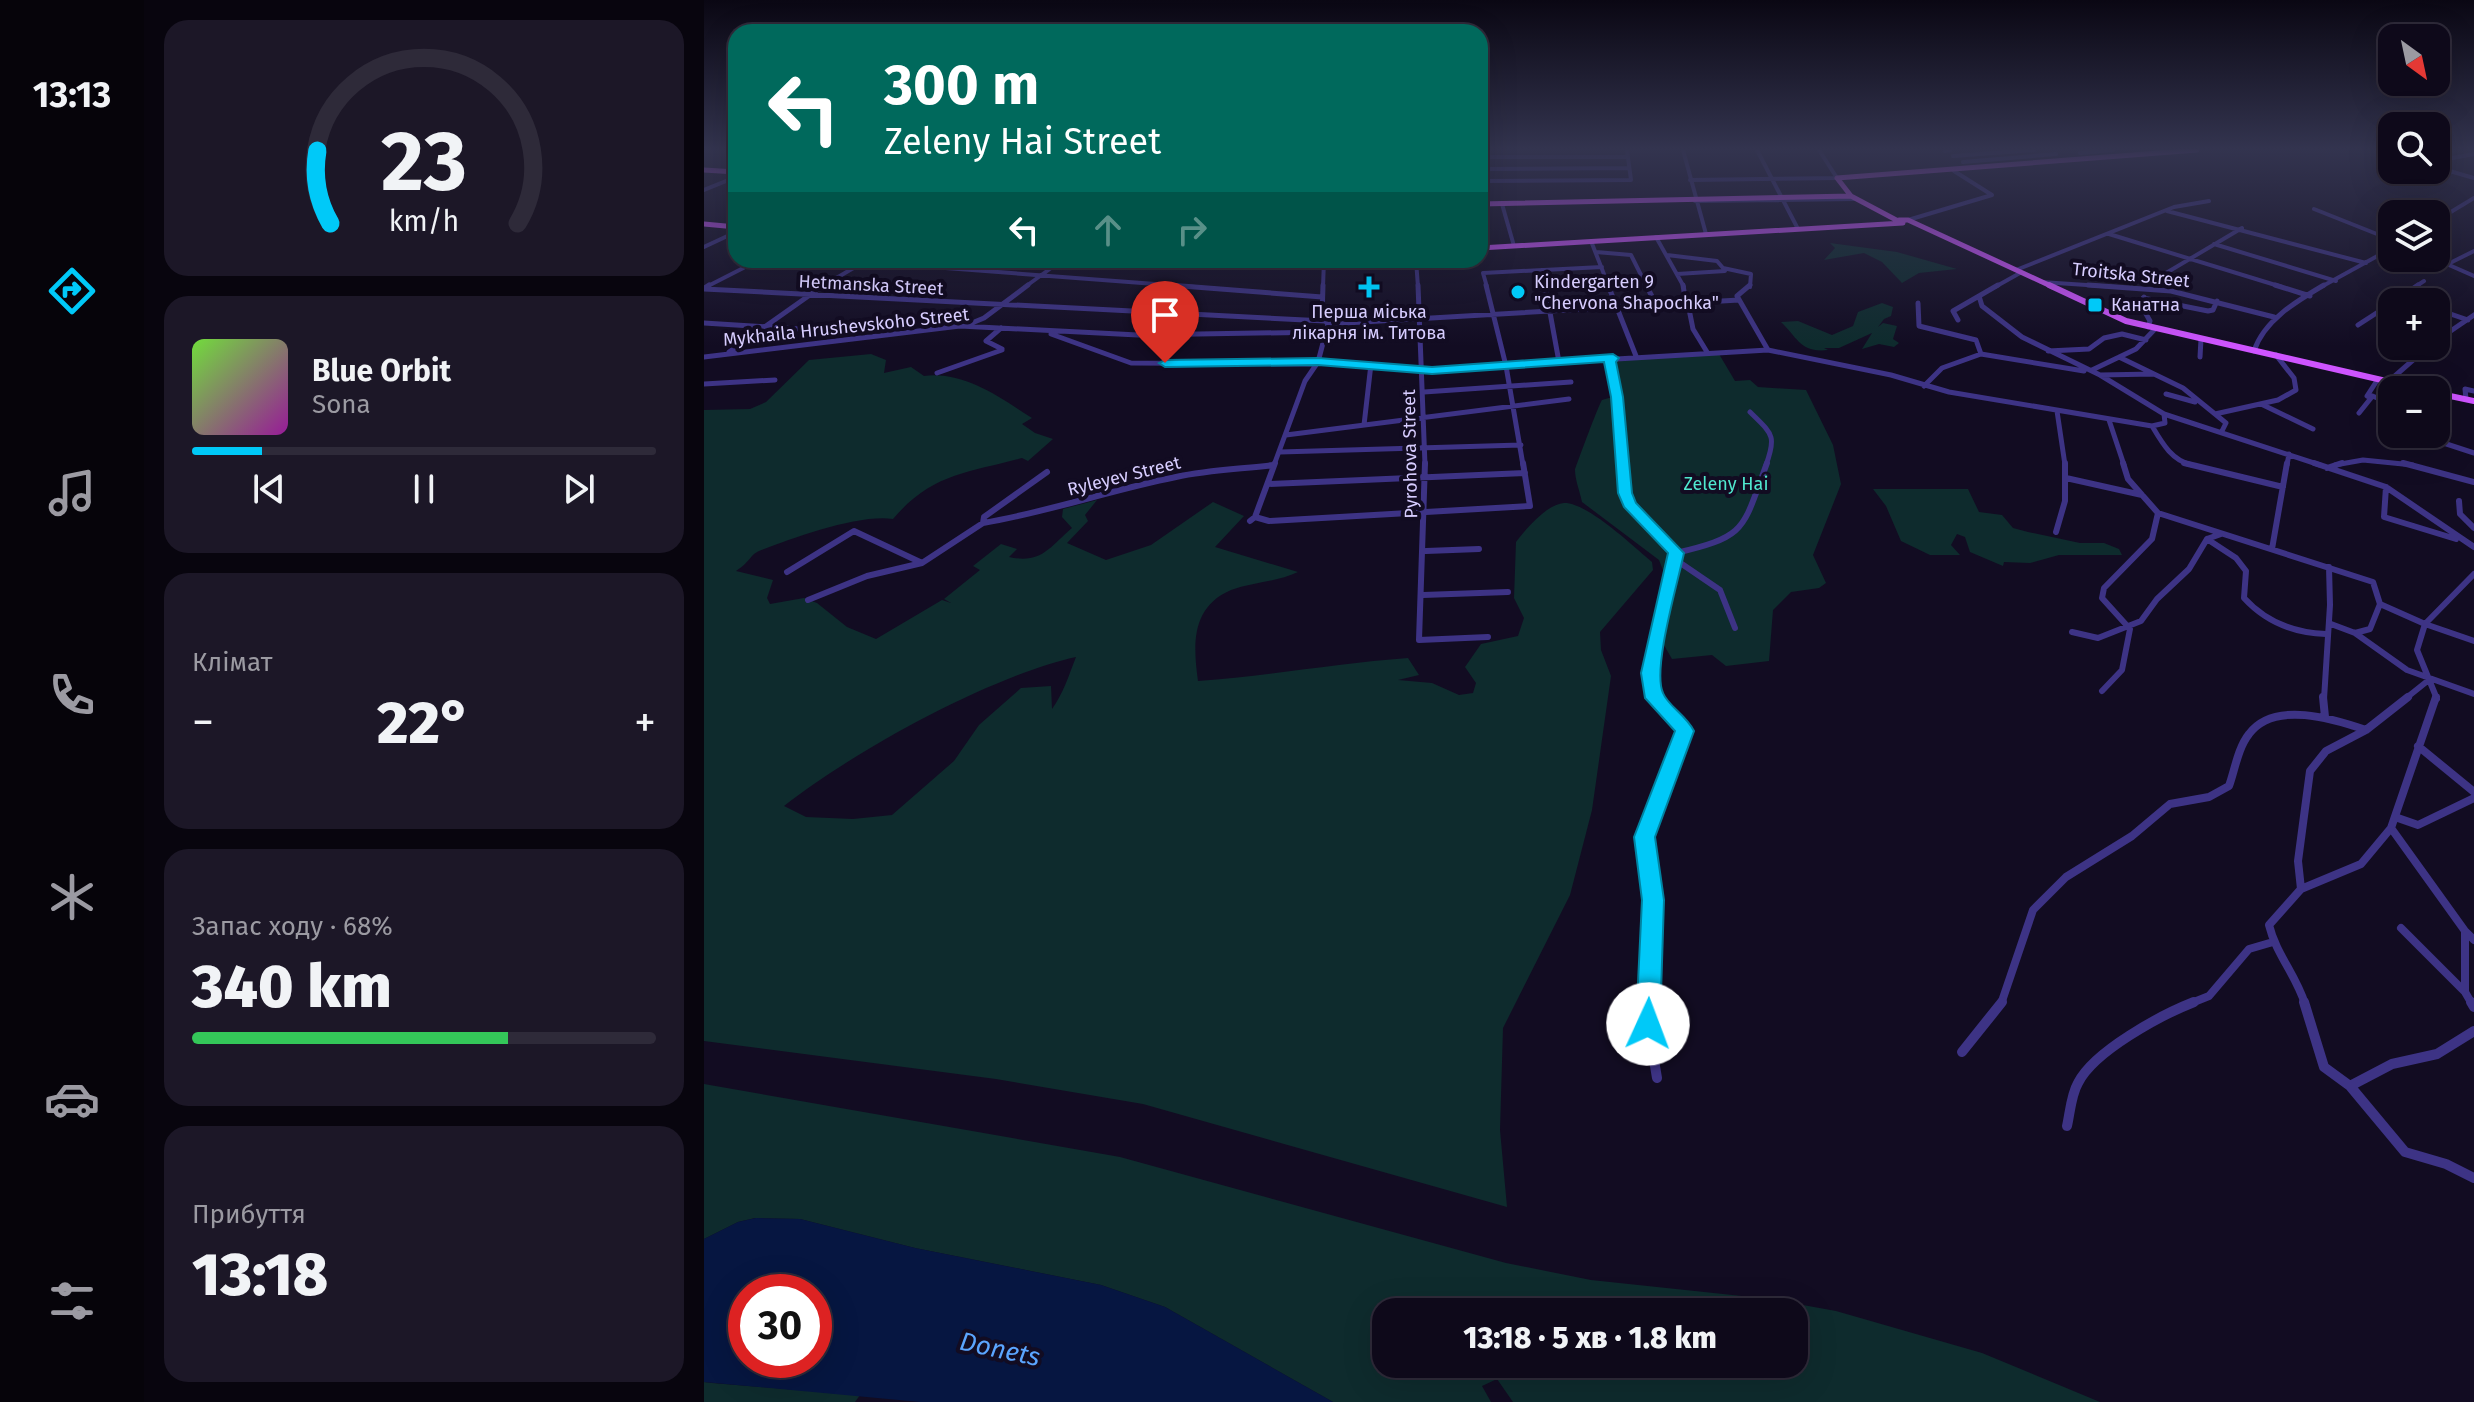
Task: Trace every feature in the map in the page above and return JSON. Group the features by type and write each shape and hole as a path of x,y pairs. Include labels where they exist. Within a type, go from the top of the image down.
{"main road":[{"path":"1892,215 2118,318 2378,379"},
{"path":"1488,248 1905,221"},
{"path":"704,224 728,228"},
{"path":"2450,396 2474,401"}],"street":[{"path":"1505,215 1514,246"},
{"path":"1701,215 1706,234"},
{"path":"1791,215 1798,229"},
{"path":"1905,221 1924,215"},
{"path":"1958,320 1953,311 2018,272 2156,215"},
{"path":"2187,215 2366,263"},
{"path":"2330,215 2378,234"},
{"path":"2159,289 2161,276 2242,228"},
{"path":"704,247 728,234"},
{"path":"2109,234 2310,296"},
{"path":"1656,237 1687,292 1693,329 1707,352"},
{"path":"1591,241 1636,356"},
{"path":"2214,244 2336,281"},
{"path":"1596,252 1617,251 1631,255 1657,306"},
{"path":"2450,264 2460,261 2474,251"},
{"path":"1667,255 1717,261 1723,268 1751,274 1750,287 1737,296 1768,350"},
{"path":"2254,351 2254,344 2274,317 2378,256"},
{"path":"2450,265 2474,276"},
{"path":"1324,268 1322,297 1327,332 1252,519 1269,521 1426,514 1530,506 1506,366 1483,273 1602,267"},
{"path":"704,288 743,268"},
{"path":"727,354 806,296 853,268"},
{"path":"934,268 1322,297"},
{"path":"966,326 1001,306 1052,268"},
{"name":"Pyrohova Street","path":"1419,268 1426,478 1426,551 1419,640 1488,637"},
{"path":"1542,270 1559,362"},
{"path":"1677,274 1725,271"},
{"path":"2414,288 2424,281"},
{"name":"Troitska Street","path":"2041,282 2159,289 2274,317"},
{"name":"Hetmanska Street","path":"704,288 806,296 1327,322 1618,309 1739,300"},
{"path":"2090,371 2103,368 2146,340 2152,328 2141,305 2149,288"},
{"path":"1979,296 1982,306 2046,351 2100,375 2164,414 2386,487 2474,547"},
{"name":"Troitska Street","path":"2143,298 2208,311 2213,310 2217,301"},
{"path":"1918,303 1919,326 1976,340 1981,354"},
{"path":"2358,325 2378,312"},
{"path":"2450,314 2468,320"},
{"path":"2450,332 2474,315"},
{"path":"704,323 761,327 924,329"},
{"name":"Mykhaila Hrushevskoho Street","path":"704,357 966,326 1138,335 1327,332"},
{"path":"937,373 1002,350 986,341 1001,328"},
{"path":"1041,331 1131,363 1371,364 1432,370 1768,350 1891,375 1924,386 2109,420 2155,426 2165,423 2164,414"},
{"path":"2046,351 2089,349 2104,338 2122,334 2146,340"},
{"path":"2200,357 2201,339"},
{"path":"1924,386 1942,368 1981,354 2100,375 2154,374"},
{"path":"2215,414 2228,407 2287,397 2296,390 2294,378 2276,355"},
{"path":"2119,357 2183,388 2226,423 2222,431"},
{"path":"1613,358 1609,361 1617,397 1625,493 1630,504 1676,556 1720,590 1735,628"},
{"path":"2395,376 2413,360"},
{"path":"1364,425 1371,364"},
{"path":"2368,395 2378,379"},
{"path":"704,384 775,380"},
{"path":"1424,392 1571,382"},
{"path":"2466,399 2465,389 2474,391"},
{"path":"2166,394 2198,402"},
{"path":"2368,395 2378,399"},
{"path":"2359,413 2371,398 2368,395"},
{"path":"1286,435 1569,399"},
{"path":"2261,403 2313,429"},
{"path":"2056,532 2067,505 2057,411"},
{"path":"1676,556 1722,542 1744,524 1774,444 1771,433 1750,412"},
{"path":"2109,420 2128,479 2158,513 2373,582 2380,604 2370,629 2355,633"},
{"path":"2155,426 2163,445 2182,463 2283,487"},
{"path":"1280,452 1521,445"},
{"path":"2450,445 2474,453"},
{"path":"2272,549 2289,454"},
{"path":"2327,468 2387,462 2474,482"},
{"name":"Ryleyev Street","path":"808,600 867,576 922,563 983,523 1047,512 1090,497 1178,476 1274,465"},
{"name":"Ryleyev Street","path":"983,523 984,517 1047,472"},
{"path":"1268,484 1525,473"},
{"path":"2066,478 2144,496"},
{"path":"2386,487 2384,517 2462,541"},
{"path":"2459,501 2460,514 2474,528"},
{"path":"2102,691 2122,670 2130,629 2102,598 2104,588 2152,539 2158,513"},
{"path":"787,572 854,531 922,563"},
{"path":"2072,632 2098,638 2125,624 2141,621 2157,599 2189,569 2207,539 2223,534"},
{"path":"2207,539 2236,558 2246,571 2244,598 2250,605 2290,630 2326,634"},
{"path":"1426,551 1479,549"},
{"path":"1657,1078 1648,1024 1653,900 1645,837 1684,731 1679,720 1654,698 1650,673 1676,556"},
{"path":"2325,717 2322,697 2326,634 2331,624 2329,567"},
{"path":"2474,574 2425,624 2417,650 2437,698 2391,828 2361,864 2301,889 2269,925 2273,942 2298,981 2324,1067 2350,1086 2405,1152 2446,1164 2474,1178"},
{"path":"1423,595 1508,592"},
{"path":"2380,604 2474,641"},
{"path":"2331,624 2355,633 2390,660 2430,679 2444,679 2474,694"},
{"path":"2301,889 2298,861 2310,771 2326,751 2366,730 2430,679"},
{"path":"1962,1052 2001,1004 2033,910 2066,877 2132,836 2170,804 2209,797 2229,786 2249,732 2262,721 2282,717 2325,717 2366,730"},
{"path":"2418,746 2474,792"},
{"path":"2395,817 2418,825 2474,798"},
{"path":"2391,828 2474,940"},
{"path":"2401,928 2465,992 2474,1007"},
{"path":"2465,931 2465,992"},
{"path":"2067,1126 2077,1084 2093,1063 2166,1013 2209,996 2249,949 2273,942"},
{"path":"2350,1086 2392,1064 2437,1054 2474,1031"}],"green space":[{"path":"1830,243 1897,252 1957,269 1919,273 1902,283 1882,262 1864,253 1824,260 1835,248"},
{"path":"1882,303 1893,307 1891,316 1878,327 1883,323 1897,326 1893,339 1899,343 1894,347 1879,344 1862,349 1872,333 1839,348 1811,349 1800,343 1781,322 1798,321 1832,335 1853,326 1858,312"},
{"path":"871,354 886,360 884,373 911,367 924,376 967,382 994,394 1032,418 1022,424 1035,433 1053,439 1028,461 1022,458 937,483 922,492 893,519 862,520 807,534 759,551 736,571 773,580 767,598 770,604 804,598 817,603 847,627 876,639 942,600 951,603 944,599 980,570 973,566 1001,544 1017,549 1009,557 1029,558 1044,553 1072,528 1062,517 1063,509 1097,500 1085,515 1088,521 1067,543 1106,560 1151,545 1213,502 1244,516 1215,547 1298,572 1231,590 1208,606 1196,641 1198,681 1408,658 1419,675 1398,680 1432,683 1459,695 1473,693 1476,683 1465,667 1481,644 1518,636 1524,618 1514,598 1516,542 1544,512 1564,503 1585,510 1610,526 1652,562 1653,570 1600,632 1601,650 1611,676 1592,810 1570,895 1503,1028 1500,1130 1507,1207 1143,1104 996,1079 704,1041 704,410 750,409 766,402 809,360","holes":["1076,657 1063,691 1052,709 1051,686 1021,688 979,725 954,761 892,815 853,819 806,817 784,806 847,762 924,718 1004,681"]},
{"name":"Zeleny Hai","path":"1719,354 1735,381 1750,380 1758,387 1806,390 1833,445 1841,484 1813,555 1826,583 1819,588 1791,592 1773,610 1769,661 1726,666 1712,655 1672,659 1661,640 1671,590 1659,560 1582,502 1575,470 1602,400 1619,395 1611,363 1615,359"},
{"path":"1873,489 1968,489 1979,512 2002,515 2013,528 2080,543 2104,543 2119,549 2122,555 2059,555 2030,563 2004,562 2003,566 1970,552 1965,537 1957,534 1951,545 1960,555 1930,555 1901,541 1886,506"},
{"path":"704,1084 1120,1157 1506,1263 1591,1280 1761,1298 1372,1298 1372,1378 1808,1378 1808,1306 1836,1311 1982,1353 2100,1402 1513,1402 1497,1379 1482,1386 1491,1402 1333,1402 1165,1307 1101,1285 915,1248 800,1219 755,1218 738,1222 704,1239"},
{"path":"704,1382 860,1395 855,1402 704,1402"}],"water":[{"name":"Donets","path":"756,1218 800,1219 915,1248 1101,1285 1165,1307 1333,1402 920,1402 704,1382 704,1239 738,1222"}],"place":[{"name":"Перша міська лікарня ім. Титова","path":"1369,287"},
{"name":"Kindergarten 9 \"Chervona Shapochka\"","path":"1518,292"},
{"name":"Канатна","path":"2095,305"}],"route":[{"path":"1165,363 1318,362 1432,370 1613,358 1609,361 1617,397 1625,493 1630,504 1676,553 1650,673 1654,698 1679,720 1684,731 1645,837 1653,900 1648,1024"}]}
